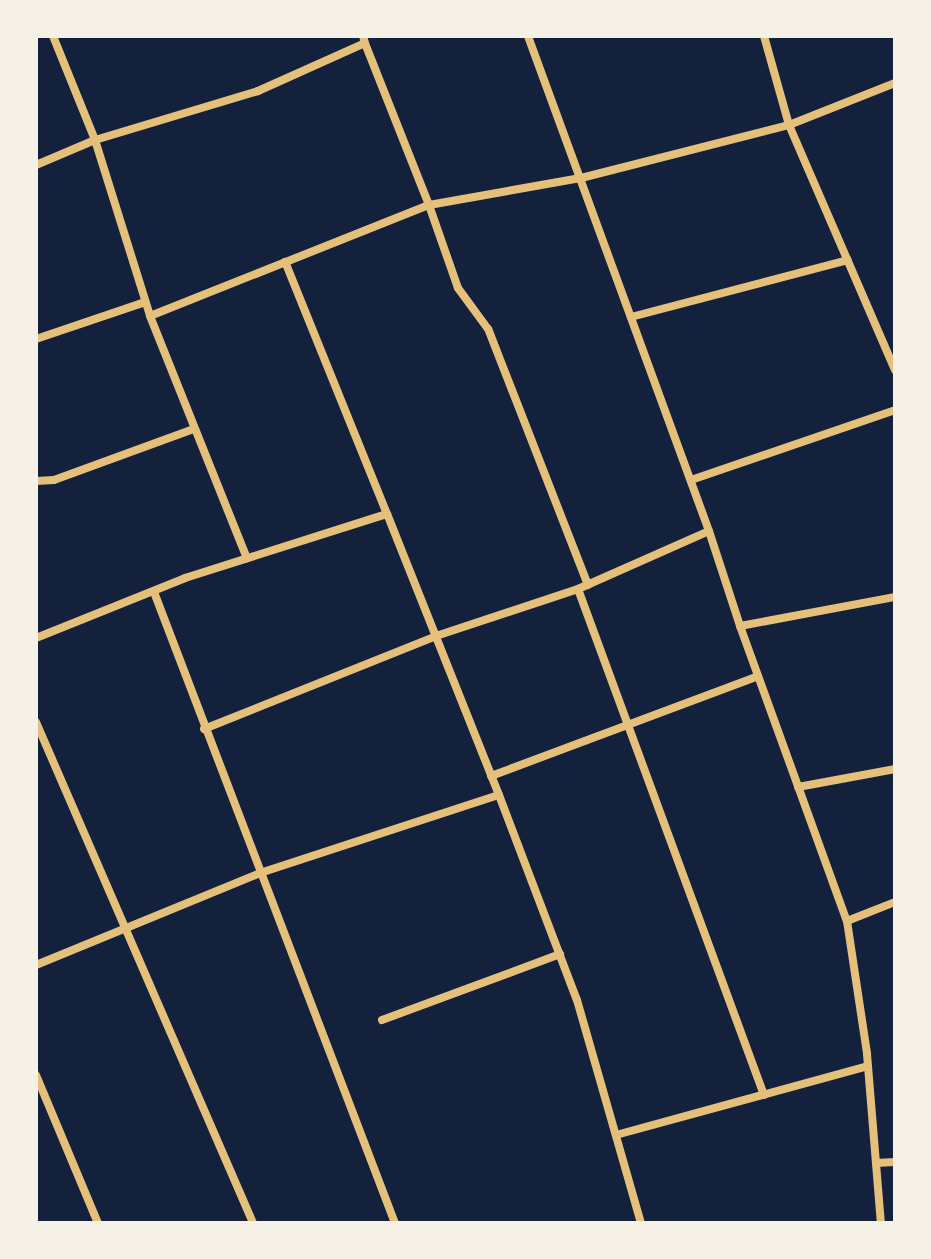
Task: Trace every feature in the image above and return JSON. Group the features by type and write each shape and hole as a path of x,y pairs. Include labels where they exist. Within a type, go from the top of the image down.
{"street":[{"path":"53,36 95,140 150,316 247,558"},
{"path":"528,36 691,480 740,626 847,921 868,1066 881,1223"},
{"path":"764,36 789,125 895,370"},
{"path":"36,165 95,140 258,91 364,39 458,288 488,329 588,585"},
{"path":"150,316 429,205 581,178 789,125 895,83"},
{"path":"631,317 848,260"},
{"path":"285,262 560,954 641,1223"},
{"path":"36,339 145,302"},
{"path":"691,480 895,410"},
{"path":"36,481 54,480 193,429"},
{"path":"36,638 247,558 387,514"},
{"path":"204,729 436,636 578,589 709,531"},
{"path":"578,589 764,1095"},
{"path":"154,592 395,1223"},
{"path":"740,626 895,597"},
{"path":"491,776 758,676"},
{"path":"36,722 253,1223"},
{"path":"798,787 895,769"},
{"path":"36,965 260,873 499,795"},
{"path":"847,921 895,902"},
{"path":"382,1020 560,954"},
{"path":"616,1135 868,1066"},
{"path":"36,1075 98,1223"},
{"path":"876,1163 895,1162"}]}
